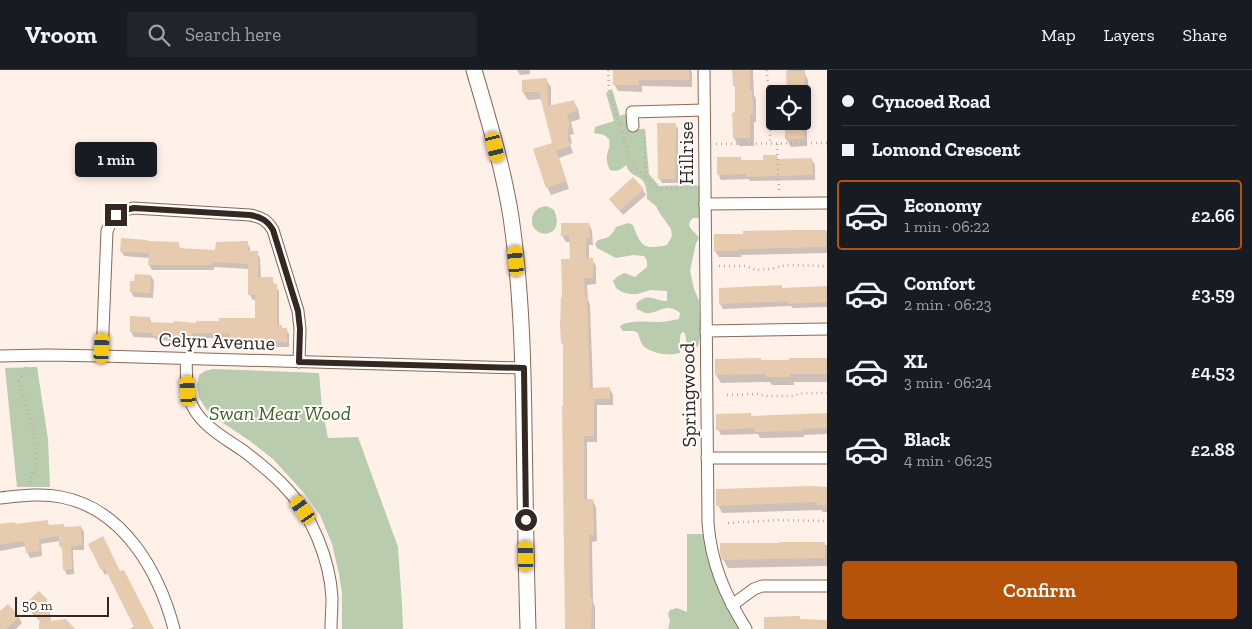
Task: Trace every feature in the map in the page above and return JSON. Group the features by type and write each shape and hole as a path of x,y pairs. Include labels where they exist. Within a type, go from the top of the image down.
{"street":[{"path":"474,70 506,189 511,216 521,314 524,368 528,629"},
{"name":"Hillrise","path":"704,70 704,204 827,203"},
{"path":"633,130 632,112 704,110"},
{"name":"Springwood","path":"704,204 709,534 719,577 746,629"},
{"path":"102,356 108,231 116,215 134,208 250,215 259,216 268,222 273,230 298,311 300,329 299,362"},
{"name":"Springwood","path":"706,331 827,329"},
{"name":"Celyn Avenue","path":"0,356 102,356 524,368"},
{"path":"186,358 188,391 191,405 195,411 208,425 269,471 292,495 310,522 321,548 328,574 332,598 331,629"},
{"name":"Springwood","path":"707,458 827,458"},
{"path":"0,498 33,495 54,496 76,501 102,514 119,527 135,546 153,574 174,629"},
{"path":"732,605 754,589 762,586 827,586"}],"path":[{"path":"767,70 770,92 770,144"},
{"path":"622,132 644,131 646,177 658,189 704,188"},
{"path":"704,144 827,143"},
{"path":"778,144 779,203"},
{"path":"719,266 746,266 756,270 770,270 787,265 827,266"},
{"path":"32,356 19,381 33,428 36,452 36,468 30,478 33,495"},
{"path":"727,395 791,396 804,393 827,393"},
{"path":"728,523 776,520 827,521"}],"green space":[{"path":"612,89 620,116 625,114 630,116 633,129 645,129 649,174 659,186 695,185 704,188 705,218 693,218 689,226 699,238 696,243 690,271 699,301 701,332 698,346 691,348 687,346 685,333 682,332 680,336 680,353 676,354 654,352 643,345 638,333 623,331 620,327 630,322 661,322 679,319 680,313 670,308 650,313 637,309 636,304 645,298 667,301 667,291 651,290 630,294 616,288 613,281 617,277 624,273 635,277 647,267 647,261 644,256 633,255 616,258 597,248 595,244 598,240 613,233 616,227 628,223 633,225 638,238 648,247 667,245 672,236 671,229 656,206 647,199 643,181 631,173 626,165 619,170 610,170 607,160 609,139 604,135 594,133 595,127 614,121 606,93"},
{"path":"547,206 554,210 557,224 553,231 542,233 534,228 532,218 536,210"},
{"path":"37,367 48,439 50,487 17,487 5,368"},
{"name":"Swan Mear Wood","path":"213,369 319,373 322,407 328,438 358,437 398,547 403,629 342,629 342,593 339,574 332,544 320,515 304,493 273,459 207,410 199,398 197,385 199,375"},
{"path":"687,534 709,534 746,629 668,629 670,621 668,614 670,610 677,608 687,612"}],"building":[{"path":"613,70 689,70 689,80 639,80 639,85 613,85"},
{"path":"732,70 750,70 753,114 750,114 750,138 733,138 732,113 735,112 735,86 733,86"},
{"path":"786,71 805,71 805,85 787,85"},
{"path":"547,78 548,106 574,100 577,111 567,114 570,126 567,127 569,136 567,136 570,146 556,150 566,181 546,188 533,149 552,143 539,92 522,92 522,80"},
{"path":"657,123 676,123 675,179 658,179"},
{"path":"785,130 804,130 804,139 785,139"},
{"path":"763,155 777,155 777,159 812,158 813,175 746,177 746,174 717,175 717,157 741,157 741,160 763,160"},
{"path":"633,177 644,189 619,211 609,199"},
{"path":"561,223 589,223 590,238 586,238 586,258 593,258 593,278 584,278 585,297 587,297 590,388 610,387 610,399 594,399 594,436 584,436 584,499 593,499 594,535 589,535 590,598 592,598 591,629 565,629 563,343 561,343 560,326 562,297 561,259 570,259 569,235 561,236"},
{"path":"826,230 826,247 714,251 714,234 743,234 743,231"},
{"path":"121,238 179,242 179,248 215,250 216,242 248,241 248,251 258,251 258,277 273,277 273,284 277,284 277,325 287,328 287,342 253,342 253,338 230,338 230,334 219,333 192,333 192,336 152,336 152,333 130,332 130,316 150,317 149,322 174,323 174,321 196,323 196,321 219,321 219,318 255,318 255,295 248,295 248,264 212,262 212,265 148,265 149,253 120,252"},
{"path":"135,274 151,275 150,293 130,292 130,281 134,281"},
{"path":"782,285 782,288 827,286 827,302 788,304 788,301 719,304 719,288"},
{"path":"761,358 761,360 789,360 789,358 827,358 827,374 790,374 790,377 766,377 766,374 715,375 715,359"},
{"path":"751,413 751,416 827,413 827,428 802,429 802,431 755,432 755,428 716,430 716,414"},
{"path":"827,487 827,505 817,505 817,502 716,506 716,489"},
{"path":"48,520 48,525 64,524 64,527 81,526 82,545 71,546 72,569 63,570 62,546 59,546 59,536 39,539 40,551 26,553 24,541 0,545 0,524"},
{"path":"103,536 120,571 124,570 154,629 135,629 105,569 101,570 88,544"},
{"path":"825,542 825,558 722,560 720,554 720,543"},
{"path":"39,591 47,599 50,621 66,619 75,629 39,629 39,622 42,621 25,604"},
{"path":"8,604 20,617 6,629 0,629 0,611"},
{"path":"800,616 800,619 827,620 827,629 764,629 764,617"}],"route":[{"path":"116,215 134,208 250,215 259,216 268,222 273,230 298,311 300,329 299,362 524,368 526,520"}]}
